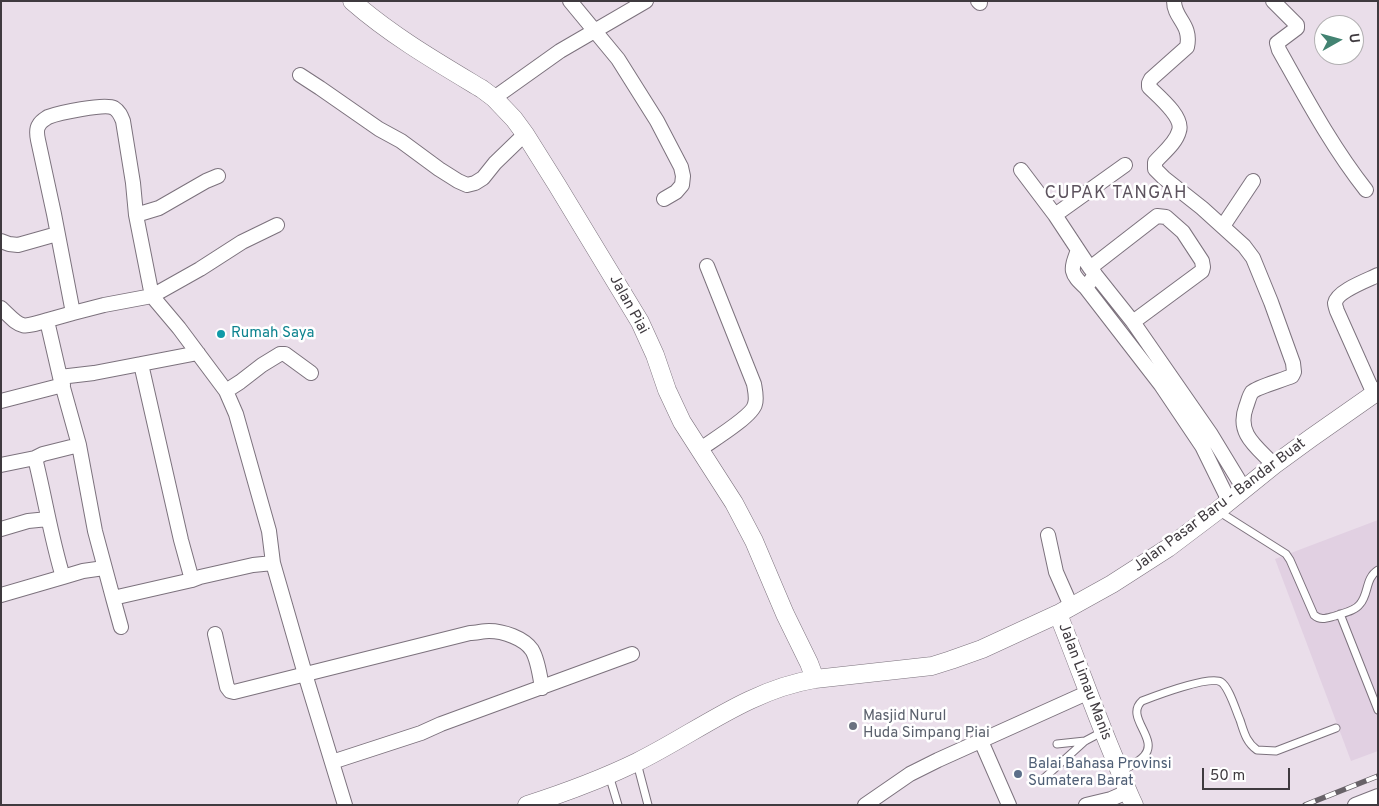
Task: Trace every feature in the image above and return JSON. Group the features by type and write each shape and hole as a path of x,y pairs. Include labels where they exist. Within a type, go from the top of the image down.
{"street":[{"name":"Jalan Piai","path":"352,1 407,44 494,98 525,134 640,322 682,422 734,503 751,535 814,679"},
{"path":"570,1 618,59 657,122 681,167 682,185 676,192 664,198"},
{"path":"494,98 560,51 596,32 646,1"},
{"path":"1174,1 1174,8 1183,21 1188,41 1186,47 1150,79 1149,86 1180,121 1180,125 1177,136 1155,162 1155,169 1223,226 1244,246 1253,258 1293,363 1294,372 1292,376 1251,393 1243,415 1246,435 1274,465"},
{"path":"1274,1 1297,25 1297,28 1277,43 1279,50 1320,122 1350,170 1366,190"},
{"path":"300,75 458,181 467,184 475,183 483,178 525,134"},
{"path":"73,313 38,140 38,126 42,120 48,117 79,109 112,107 119,112 123,121 136,215 152,296 226,391 236,414 269,531 274,562 305,674 346,805"},
{"path":"1055,215 1125,164"},
{"path":"1021,170 1055,215 1093,271 1133,322 1210,433 1244,489"},
{"path":"136,215 159,208 218,176"},
{"path":"1223,226 1254,181"},
{"path":"1086,288 1093,271 1157,216 1166,217 1183,232 1202,261 1202,271 1133,322"},
{"path":"1,308 19,325 29,326 104,305 152,296 200,270 242,242 277,225"},
{"path":"1,241 18,245 57,234"},
{"path":"1078,250 1073,262 1073,274 1161,385 1202,446 1223,506"},
{"path":"699,450 737,424 753,410 755,405 754,384 707,266"},
{"path":"1376,393 1337,311 1335,302 1344,291 1378,275"},
{"path":"48,320 61,381 79,445 95,531 121,627"},
{"path":"1,401 61,381 198,353"},
{"path":"226,391 280,354 285,354 311,373"},
{"path":"142,364 181,540 192,580"},
{"name":"Jalan Pasar Baru - Bandar Buat","path":"535,804 557,797 637,762 719,715 748,700 780,687 814,679 932,666 982,649 1065,610 1135,570 1168,548 1274,465 1376,393"},
{"path":"1202,446 1210,433"},
{"path":"1,465 35,458 43,454 79,445"},
{"path":"35,458 44,492 54,548 63,577"},
{"path":"1,529 28,521 48,519"},
{"path":"1048,535 1065,610"},
{"path":"113,598 253,565 274,562"},
{"path":"1,595 83,571 104,568"},
{"name":"Jalan Limau Manis","path":"1065,610 1089,692 1131,798"},
{"path":"215,634 227,687 230,691 234,692 470,633 491,631 516,637 532,650 536,659 542,688"},
{"path":"332,762 421,733 632,654"},
{"path":"865,805 882,800 910,774 1089,692"},
{"path":"980,741 1009,805"},
{"path":"1355,805 1378,796"},
{"path":"1086,805 1111,799 1131,798"}],"lane":[{"path":"1223,506 1286,554 1314,615 1319,619 1325,619 1354,609 1364,598 1370,578 1378,570"},
{"path":"1340,614 1378,710"},
{"path":"1120,772 1140,760 1148,751 1147,737 1136,712 1138,704 1142,700 1200,682 1216,680 1225,686 1247,741 1256,750 1276,751 1336,728"},
{"path":"1042,780 1085,741 1103,731"},
{"path":"1057,744 1085,741"},
{"path":"637,762 648,805"},
{"path":"608,774 618,805"}],"shaded area":[{"path":"1378,520 1378,751 1351,761 1275,559"}],"railway":[{"path":"1305,805 1378,776"}],"place":[{"name":"Rumah Saya","path":"221,334"},
{"name":"Masjid Nurul Huda Simpang Piai","path":"853,726"},
{"name":"Balai Bahasa Provinsi Sumatera Barat","path":"1018,774"}],"district":[{"name":"CUPAK TANGAH","path":"1116,194"}]}
